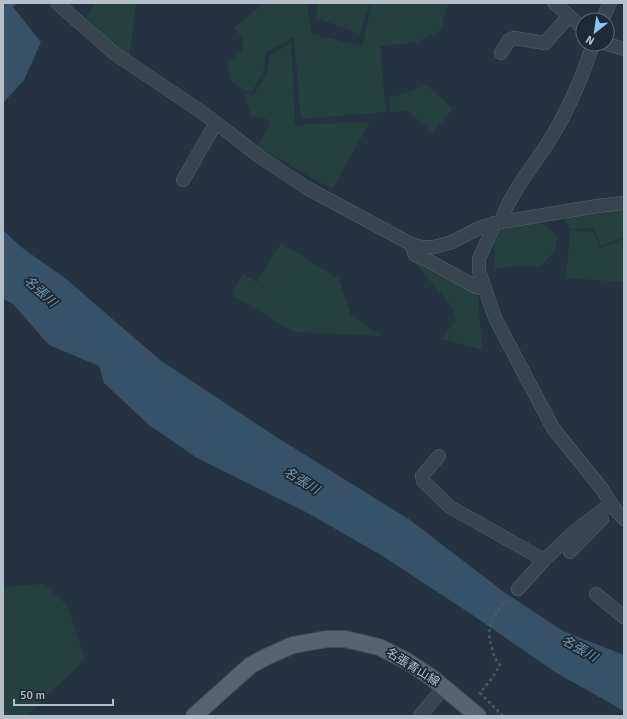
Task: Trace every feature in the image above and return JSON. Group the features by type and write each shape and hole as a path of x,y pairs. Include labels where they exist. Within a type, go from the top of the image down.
{"main road":[{"name":"名張青山線","path":"194,716 251,665 293,645 327,639 345,639 379,646 405,660 431,677 478,716"}],"street":[{"path":"57,3 114,53 216,123 292,179 411,244 434,247 452,242 474,230 498,223 597,206 624,203"},
{"path":"554,3 575,22"},
{"path":"501,53 509,40 514,38 545,43 568,16"},
{"path":"591,52 585,71 559,124 507,206 479,259 479,271 495,318 553,428 602,489 617,511"},
{"path":"183,180 216,123"},
{"path":"411,244 415,255 476,287 485,289"},
{"path":"439,456 422,476 423,481 450,507 544,560"},
{"path":"570,552 602,520 617,511"},
{"path":"518,589 544,560 575,531 617,511"},
{"path":"596,594 624,616"},
{"path":"420,716 444,687"}],"path":[{"path":"503,716 480,693 500,665 496,661 490,642 489,629 493,618 518,589"}],"green space":[{"path":"95,3 136,3 129,60 86,18"},
{"path":"264,3 307,3 312,34 362,46 372,3 448,3 441,30 415,43 380,46 386,112 301,119 294,37 265,53 264,69 251,94 232,83 227,63 243,49 243,39 234,28"},
{"path":"317,3 370,3 360,34 316,18"},
{"path":"291,43 295,125 370,122 332,189 257,147 271,122 262,117 251,117 244,94 253,95 268,71 269,56"},
{"path":"427,85 453,109 432,132 408,111 391,112 390,98"},
{"path":"624,210 624,237 601,246 593,228 570,229 563,216"},
{"path":"540,222 557,236 556,249 541,266 495,268 493,224"},
{"path":"570,230 593,232 600,248 624,239 624,282 566,278"},
{"path":"281,243 339,279 351,315 381,336 293,332 231,294 243,274 257,282"},
{"path":"418,260 478,294 482,350 441,339 456,321 453,308 415,263"},
{"path":"42,584 67,605 85,659 26,716 3,716 3,587"}],"water":[{"path":"3,3 16,3 13,7 41,42 24,80 3,103"},
{"name":"名張川","path":"3,230 21,247 65,278 160,360 278,438 410,520 504,592 563,631 624,655 624,711 555,672 471,614 381,555 306,512 197,458 149,425 104,383 99,366 49,345 13,304 3,299"}]}
